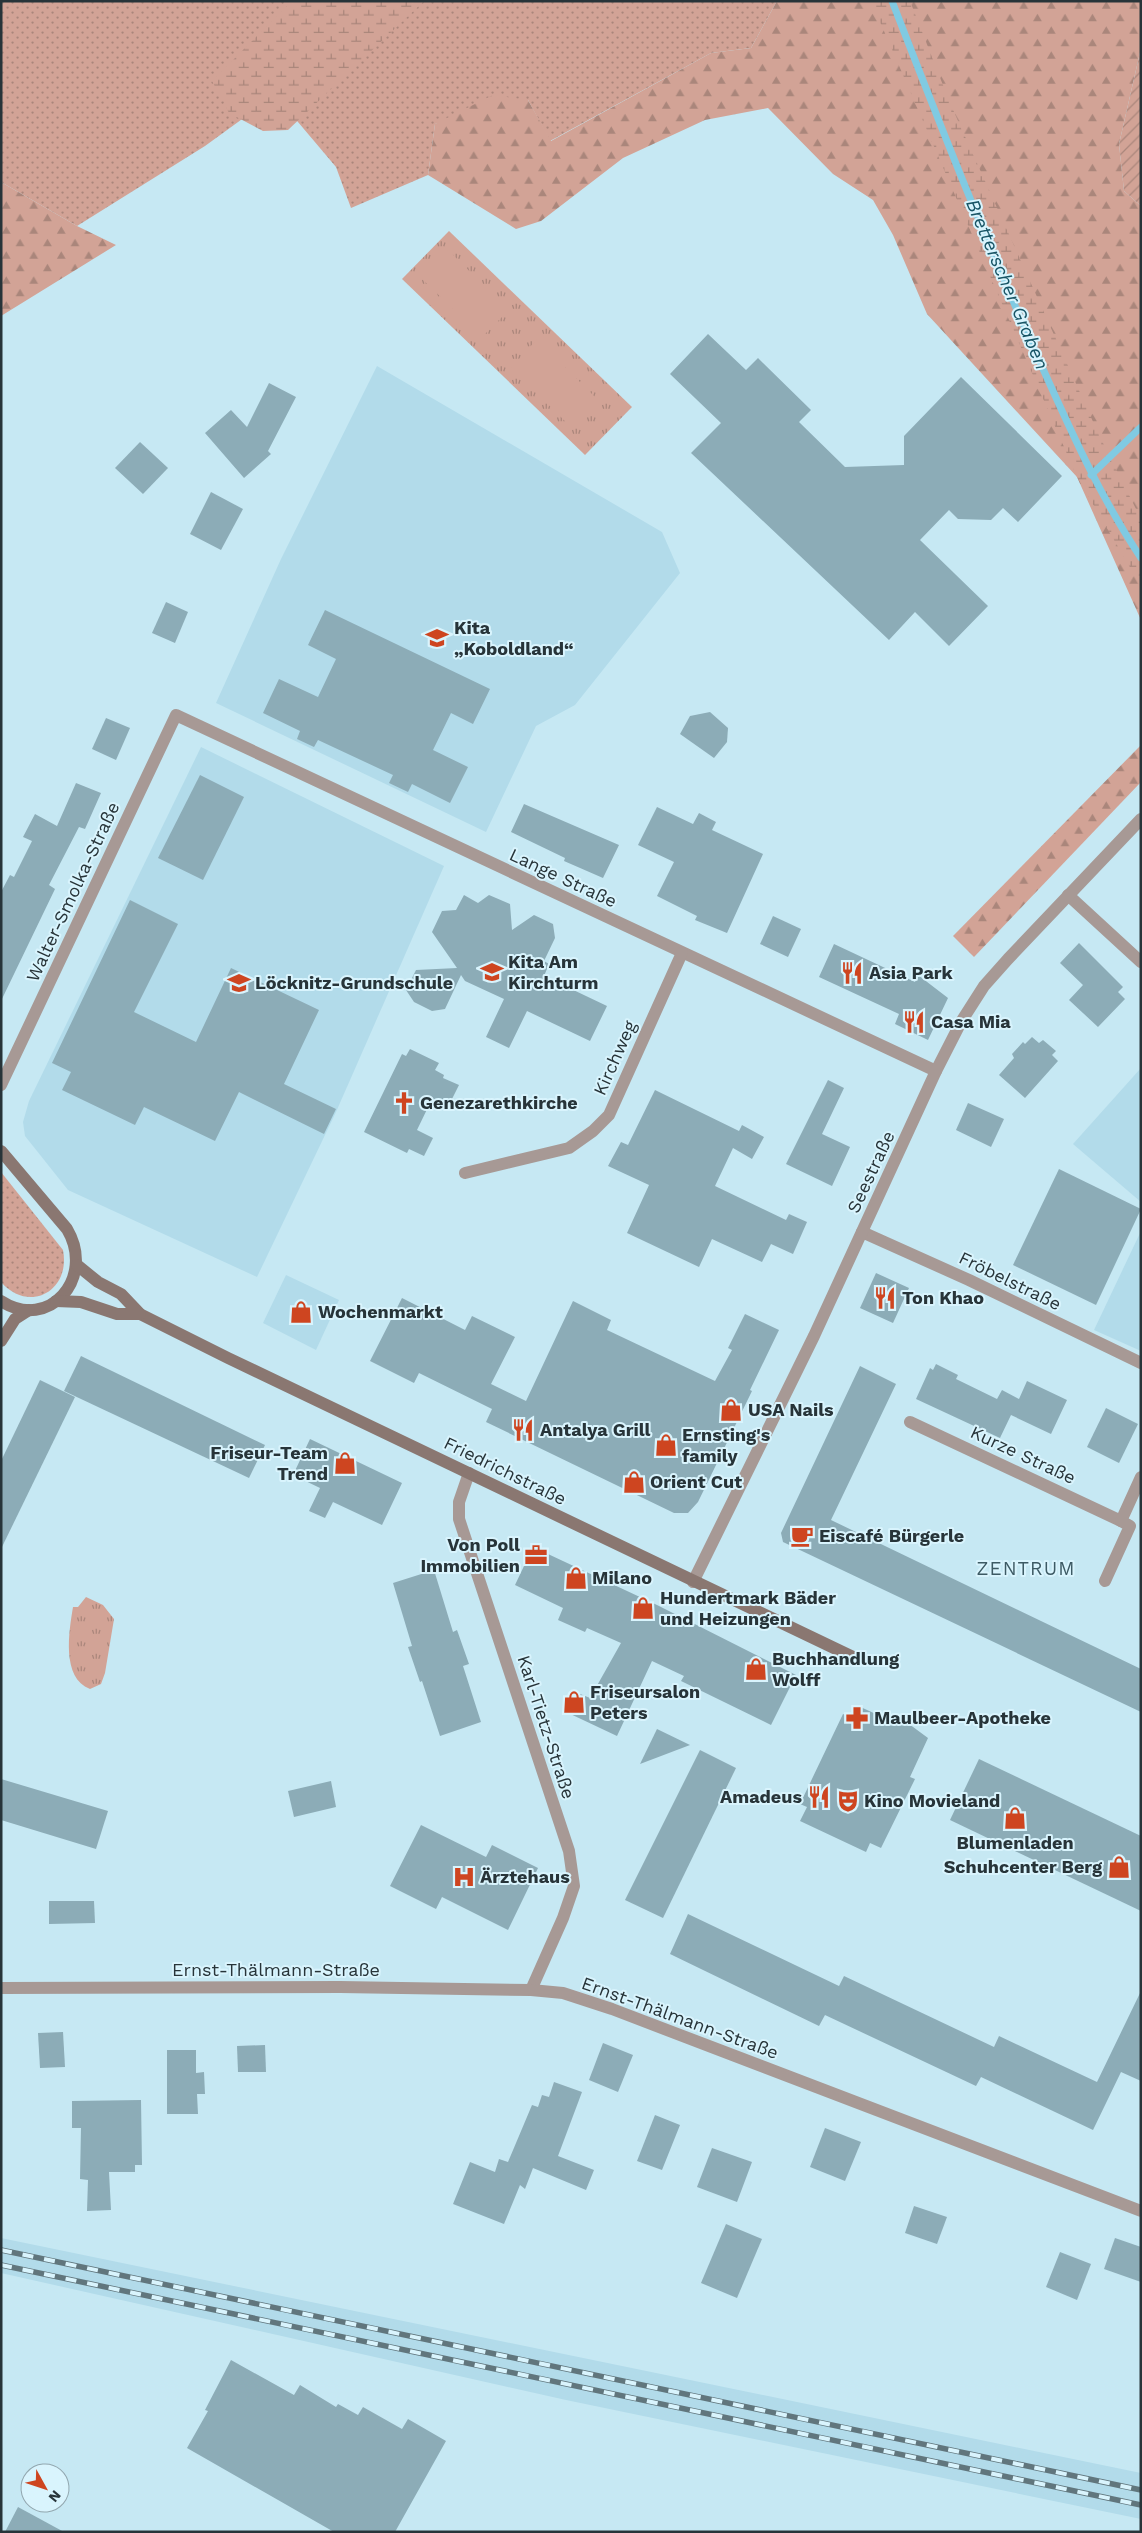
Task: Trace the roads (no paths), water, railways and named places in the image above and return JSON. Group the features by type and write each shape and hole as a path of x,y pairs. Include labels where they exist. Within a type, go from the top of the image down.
{"main road":[{"path":"1,1151 67,1230 76,1250 77,1265 72,1284 65,1294 45,1307 29,1310 17,1309 1,1301"},
{"name":"Friedrichstraße","path":"77,1265 98,1282 121,1294 140,1314 693,1582 855,1658"},
{"name":"Friedrichstraße","path":"56,1301 81,1302 117,1314 140,1314"},
{"path":"1,1341 15,1320 29,1310"}],"street":[{"name":"Lange Straße","path":"176,716 936,1071"},
{"name":"Walter-Smolka-Straße","path":"1,1085 176,716"},
{"name":"Seestraße","path":"693,1582 961,1022 984,986 1141,819"},
{"path":"1068,895 1141,962"},
{"name":"Kirchweg","path":"465,1173 569,1148 609,1115 682,952"},
{"name":"Fröbelstraße","path":"862,1232 969,1280 1141,1363"},
{"name":"Kurze Straße","path":"910,1422 1121,1521"},
{"name":"Karl-Tietz-Straße","path":"469,1473 459,1502 459,1519 569,1851 574,1886 563,1918 531,1990"},
{"path":"1104,1581 1130,1526 1121,1521 1141,1478"},
{"name":"Ernst-Thälmann-Straße","path":"1,1988 340,1987 531,1990 563,1993 612,2009 1141,2211"}],"waterway":[{"name":"Bretterscher Graben","path":"892,1 945,137 1019,316 1098,486 1141,558"},
{"path":"1091,475 1141,427"}],"railway":[{"path":"1,2250 1141,2490"},
{"path":"1,2265 1141,2505"}],"place":[{"name":"Kita „Koboldland“","path":"437,638"},
{"name":"Kita Am Kirchturm","path":"492,972"},
{"name":"Asia Park","path":"852,973"},
{"name":"Löcknitz-Grundschule","path":"239,983"},
{"name":"Casa Mia","path":"914,1022"},
{"name":"Genezarethkirche","path":"404,1103"},
{"name":"Ton Khao","path":"885,1298"},
{"name":"Wochenmarkt","path":"301,1312"},
{"name":"USA Nails","path":"731,1410"},
{"name":"Antalya Grill","path":"523,1430"},
{"name":"Ernsting's family","path":"666,1445"},
{"name":"Friseur-Team Trend","path":"345,1463"},
{"name":"Orient Cut","path":"634,1482"},
{"name":"Eiscafé Bürgerle","path":"802,1536"},
{"name":"Von Poll Immobilien","path":"536,1555"},
{"name":"Milano","path":"576,1578"},
{"name":"Hundertmark Bäder und Heizungen","path":"643,1608"},
{"name":"Buchhandlung Wolff","path":"756,1669"},
{"name":"Friseursalon Peters","path":"574,1702"},
{"name":"Maulbeer-Apotheke","path":"857,1718"},
{"name":"Amadeus","path":"819,1797"},
{"name":"Kino Movieland","path":"848,1801"},
{"name":"Blumenladen","path":"1015,1818"},
{"name":"Schuhcenter Berg","path":"1119,1867"},
{"name":"Ärztehaus","path":"464,1877"}],"district":[{"name":"ZENTRUM","path":"1026,1568"}]}
